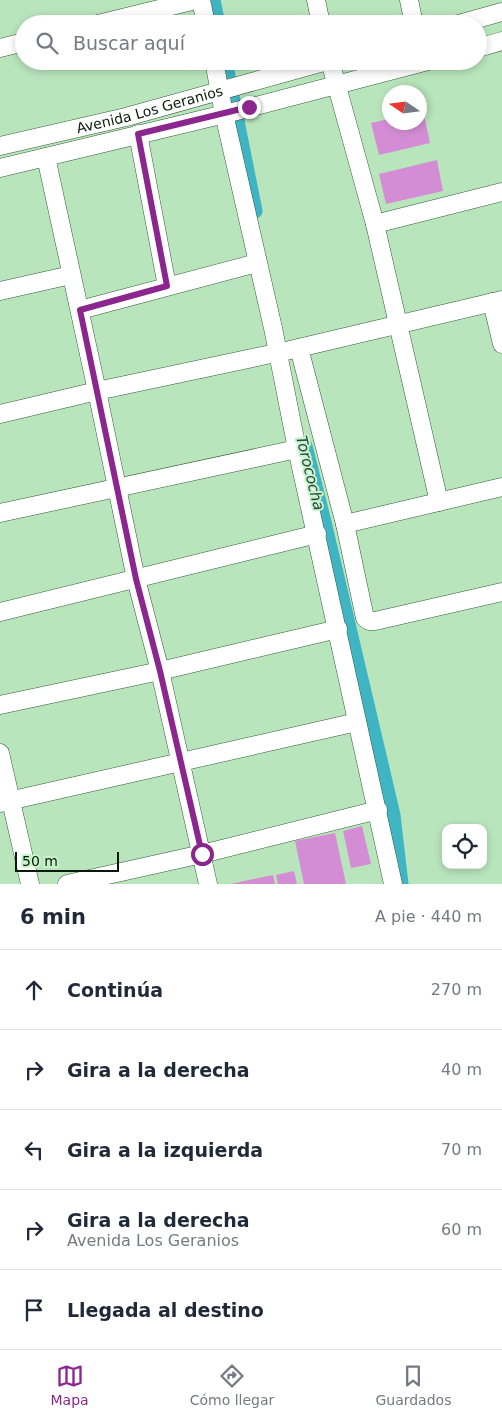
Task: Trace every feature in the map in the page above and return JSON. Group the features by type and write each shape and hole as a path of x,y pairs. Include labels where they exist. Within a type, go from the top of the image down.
{"street":[{"path":"135,15 196,0"},
{"path":"201,0 204,15"},
{"path":"316,0 319,15"},
{"path":"410,0 412,15"},
{"path":"487,16 502,12"},
{"path":"487,46 502,42"},
{"path":"0,48 15,44"},
{"path":"216,70 257,263 345,524 365,618 370,621 502,592"},
{"name":"Avenida Los Geranios","path":"0,146 126,117 295,70"},
{"path":"331,70 375,224 439,502"},
{"name":"Avenida Los Geranios","path":"0,168 395,70"},
{"path":"138,134 167,286"},
{"path":"46,157 98,391 136,579 160,671 208,884"},
{"path":"375,224 502,192"},
{"path":"80,310 257,263"},
{"path":"0,291 71,275"},
{"path":"0,414 286,351 497,301 502,344"},
{"path":"286,351 297,449 393,884"},
{"path":"0,513 297,449"},
{"path":"345,524 502,487"},
{"path":"0,612 317,534"},
{"path":"0,705 160,671 338,629"},
{"path":"5,801 357,722"},
{"path":"0,754 5,801 30,884"},
{"path":"67,884 202,854 378,810"}],"shaded area":[{"path":"382,121 382,130 427,129 430,143 379,155 371,123"},
{"path":"437,160 443,191 386,204 379,174"},
{"path":"362,826 371,864 351,868 343,831"},
{"path":"335,833 346,884 304,884 295,841"},
{"path":"294,871 297,884 278,884 276,875"},
{"path":"273,875 275,884 230,884"}],"waterway":[{"name":"Torococha","path":"213,0 216,15"},
{"name":"Torococha","path":"227,70 255,211"},
{"name":"Torococha","path":"305,446 393,815 401,884"}],"route":[{"path":"202,854 160,671 136,579 80,310 167,286 138,134 249,107"}]}
